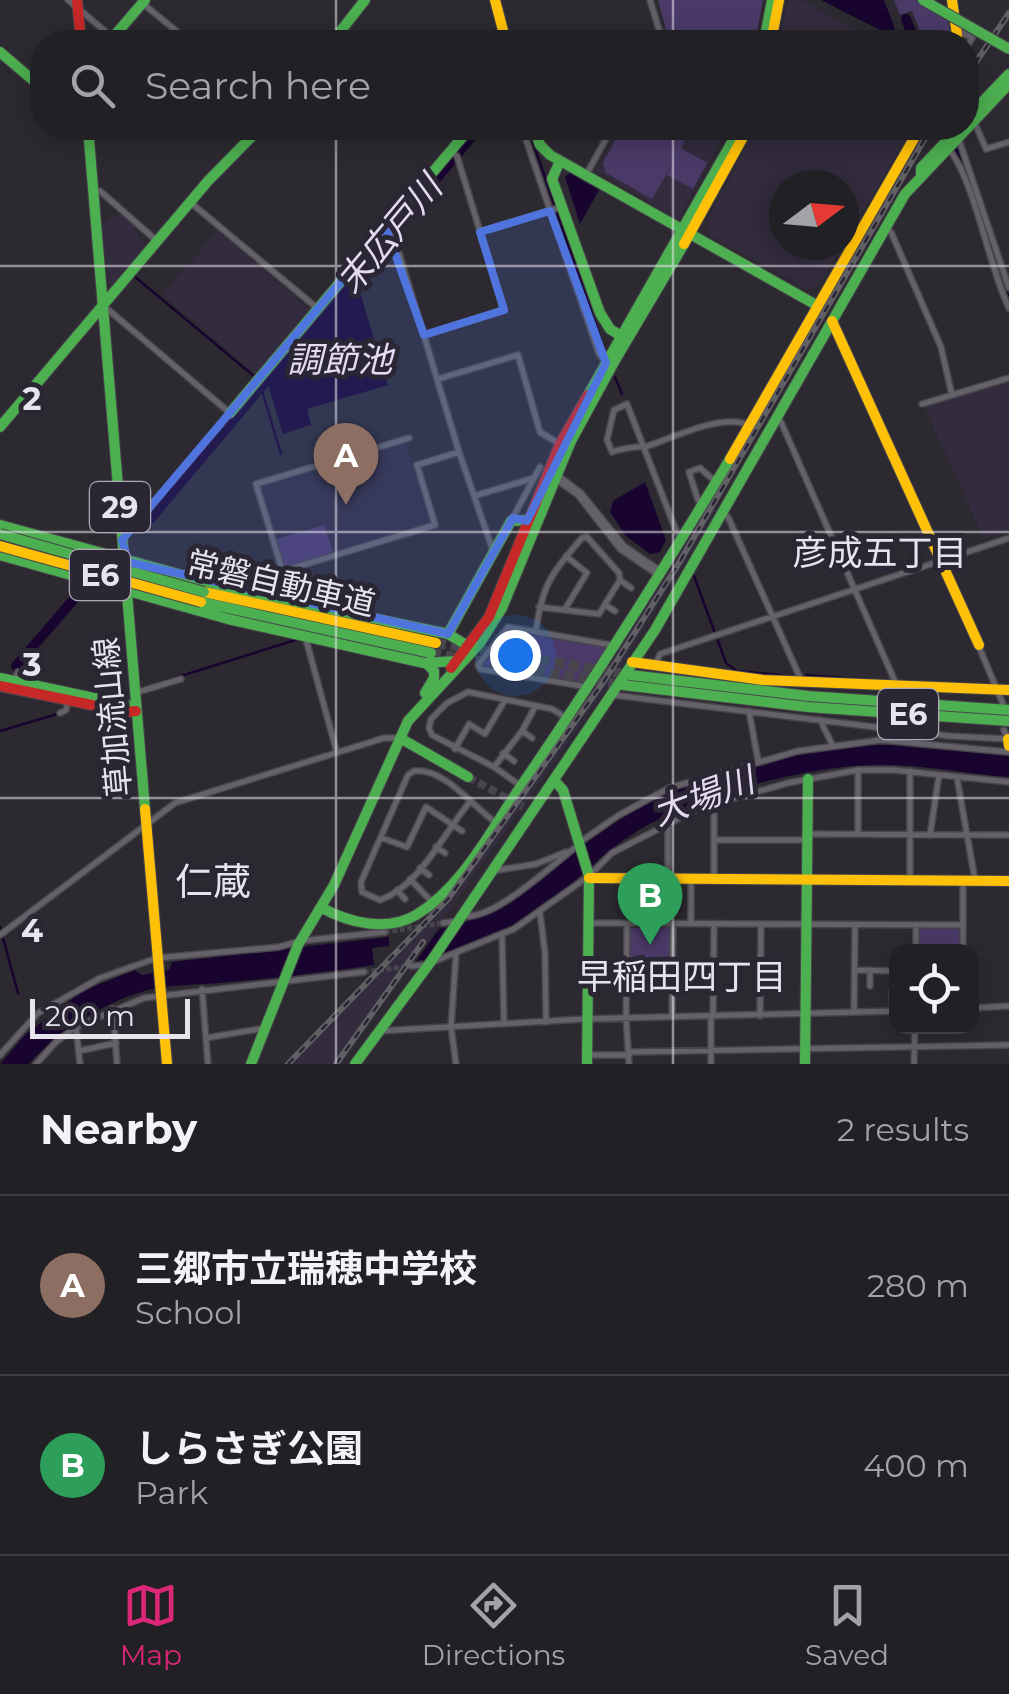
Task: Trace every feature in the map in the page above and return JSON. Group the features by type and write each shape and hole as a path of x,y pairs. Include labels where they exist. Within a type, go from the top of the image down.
{"main road":[{"path":"341,30 365,0"},
{"path":"495,0 503,30"},
{"path":"770,30 776,0"},
{"path":"923,0 976,30"},
{"path":"952,0 957,30"},
{"path":"121,30 143,1"},
{"path":"78,4 80,30"},
{"path":"979,32 1009,49"},
{"path":"0,52 30,78"},
{"path":"979,109 1009,74"},
{"path":"979,112 1009,84"},
{"name":"草加流山線","path":"89,140 122,540 120,560 127,592 166,1064"},
{"path":"0,427 157,240 249,140"},
{"path":"230,413 317,308 390,230 462,140"},
{"path":"539,140 542,148 560,161 818,306"},
{"path":"408,721 424,698 491,626 586,410 734,140"},
{"path":"424,692 469,652 498,600 560,444 741,140"},
{"path":"322,908 347,920 378,924 408,919 432,902 496,822 662,575 913,140"},
{"path":"921,177 921,168 951,140"},
{"path":"355,1064 430,963 528,809 554,780 682,588 904,194 954,140"},
{"path":"560,161 552,179 556,209 583,286 604,322 621,336"},
{"path":"832,322 979,646"},
{"path":"448,634 511,521 532,519 548,492"},
{"path":"0,525 292,603 448,634 469,652"},
{"name":"常磐自動車道","path":"0,534 203,597"},
{"name":"常磐自動車道","path":"0,546 430,653"},
{"path":"0,555 127,592 304,636 430,653 445,664 458,660"},
{"path":"251,1064 299,943 322,908 414,707 434,675 430,653"},
{"path":"632,662 802,682 1004,690"},
{"path":"0,682 16,677 136,710"},
{"name":"E6","path":"1003,706 808,696 626,680 1008,737"},
{"path":"0,682 68,701 123,712 136,710"},
{"path":"400,738 468,776"},
{"path":"805,1064 808,779"},
{"path":"554,780 563,790 589,876 587,1060"},
{"path":"589,876 1009,880"}],"street":[{"path":"68,0 78,4 103,30"},
{"path":"650,0 659,30"},
{"path":"143,1 176,30"},
{"path":"979,137 986,150 1009,142"},
{"path":"480,232 556,209 527,140"},
{"path":"586,175 605,140"},
{"path":"959,140 1009,308"},
{"path":"948,148 998,271 1009,288"},
{"path":"424,335 504,310 453,153"},
{"path":"94,192 100,191 157,240"},
{"path":"190,202 317,308"},
{"path":"885,228 891,232 938,340 952,395"},
{"path":"390,230 493,551"},
{"path":"583,286 599,354 606,363"},
{"path":"103,305 230,413 122,540"},
{"path":"438,379 518,355 540,432 560,444"},
{"path":"922,404 1009,378"},
{"path":"684,537 677,533 644,446 627,404 614,410 606,440 612,452 644,446 724,422 738,420 748,425"},
{"path":"777,420 897,686"},
{"path":"292,603 256,484 408,438"},
{"path":"283,571 434,525 416,465 460,452"},
{"path":"511,521 540,467"},
{"path":"704,504 698,500 689,472 700,468 716,482"},
{"path":"554,476 578,495 612,541 662,575"},
{"path":"554,476 582,492 624,546 662,575"},
{"path":"474,496 534,478"},
{"path":"724,514 802,682"},
{"path":"536,631 546,582 582,538 587,538 631,588"},
{"path":"655,666 660,654 1009,538"},
{"path":"598,551 612,541"},
{"path":"564,610 587,573 566,556"},
{"path":"108,586 120,560"},
{"path":"158,600 165,572"},
{"path":"539,607 599,614 620,580"},
{"path":"605,604 615,611"},
{"path":"588,690 478,668 505,628 617,646"},
{"path":"304,636 338,753"},
{"path":"979,646 1004,690 1003,706"},
{"path":"135,693 181,679"},
{"path":"521,786 432,735 432,719 444,706 472,691 552,709 568,719"},
{"path":"610,694 922,733 1008,737"},
{"path":"454,749 470,724 485,734 504,700"},
{"path":"60,714 66,710 68,701"},
{"path":"494,768 535,706"},
{"path":"749,711 758,760"},
{"path":"820,720 832,744"},
{"path":"522,731 532,738"},
{"path":"922,733 927,745"},
{"path":"454,921 483,912 518,892 607,822 668,788 758,760 832,744 881,740 927,745 1008,737"},
{"path":"2,933 179,802 384,738 400,738"},
{"path":"504,754 514,761"},
{"path":"469,802 420,868 397,890 380,900 362,892 360,886 408,775 414,770 461,791 496,822"},
{"path":"858,770 858,834"},
{"path":"411,966 456,954 502,934 540,913 612,854 668,822 714,803 858,770 910,771 1009,782"},
{"path":"910,771 910,880"},
{"path":"930,835 938,775"},
{"path":"957,778 967,835 969,880 962,944"},
{"path":"714,803 714,879"},
{"path":"382,838 408,845 426,807 462,831"},
{"path":"668,822 668,878"},
{"path":"714,840 858,834 1009,835"},
{"path":"492,871 536,864 578,846"},
{"path":"436,847 445,853"},
{"path":"420,868 429,875"},
{"path":"690,924 691,878"},
{"path":"410,879 432,902"},
{"path":"397,890 406,899"},
{"path":"540,913 546,1022"},
{"path":"588,924 963,926"},
{"path":"627,924 626,1018 630,1064"},
{"path":"672,1017 673,924"},
{"path":"711,1064 714,924"},
{"path":"760,1017 761,924"},
{"path":"854,1013 855,925"},
{"path":"916,926 916,944"},
{"path":"0,1055 30,1020 62,997 100,978 158,962 385,932"},
{"path":"502,934 504,1024"},
{"path":"456,954 451,1027 456,1064"},
{"path":"626,964 672,964"},
{"path":"854,970 889,970"},
{"path":"870,970 870,986"},
{"path":"36,1064 76,1027 144,998 364,972"},
{"path":"202,990 208,1064"},
{"path":"979,1008 1009,1006"},
{"path":"113,1009 118,1064"},
{"path":"377,1031 587,1019 889,1011"},
{"path":"76,1027 80,1064"},
{"path":"206,1038 265,1028"},
{"path":"914,1064 915,1034"},
{"path":"78,1051 116,1043"},
{"path":"587,1060 711,1050 1009,1044"}],"highlighted area":[{"path":"550,211 606,363 527,521 513,518 448,634 128,562 122,540 386,228 424,335 504,310 480,232"}],"shaded area":[{"path":"658,0 763,0 757,30 666,30"},
{"path":"788,0 802,0 857,30 782,30"},
{"path":"894,0 917,0 947,17 950,30 919,30 912,11 900,15"},
{"path":"612,140 721,140 678,220 596,170"},
{"path":"615,140 685,140 681,148 707,163 693,189 667,175 673,163 652,199 606,173 603,163"},
{"path":"750,140 905,140 859,218 859,170 769,170 769,260 834,260 819,285 806,289 711,236 706,224"},
{"path":"121,213 136,226 133,229 145,245 110,289 101,224"},
{"path":"218,231 309,309 256,375 162,294"},
{"path":"1009,383 1009,530 984,539 924,406"},
{"path":"405,441 431,524 284,567 259,488"},
{"path":"708,506 716,511 619,670 341,1064 284,1064 421,924 460,877 609,666"},
{"path":"324,525 333,552 285,567 277,539"},
{"path":"509,629 609,646 584,683 482,667"},
{"path":"669,927 669,962 629,960 631,928"},
{"path":"919,928 961,928 960,944 919,944"}],"water":[{"path":"821,0 884,0 895,29 880,30"},
{"path":"570,173 599,190 580,224 565,177"},
{"name":"調節池","path":"356,279 388,385 307,409 311,425 283,434 268,385"},
{"path":"645,482 666,540 660,552 650,554 626,536 610,512 613,501"},
{"name":"大場川","path":"854,745 901,745 1009,756 1009,777 872,765 814,771 747,786 683,809 631,835 554,899 507,930 471,947 416,961 439,929 468,921 518,896 608,827 658,798 740,768"},
{"path":"389,937 389,946 372,948 374,965 171,986 135,994 69,1028 29,1064 0,1064 25,1035 82,991 135,970 142,975 169,970 172,962"}],"waterway":[{"path":"906,19 910,30"},
{"name":"末広戸川","path":"145,525 469,140"},
{"path":"532,140 604,349"},
{"path":"955,148 978,208"},
{"path":"988,243 1009,297"},
{"path":"134,276 255,377"},
{"path":"615,377 622,394"},
{"path":"260,384 281,454"},
{"path":"694,576 726,663 737,671 782,675"},
{"name":"末広戸川","path":"16,666 80,592 96,586"},
{"path":"139,689 299,639"},
{"path":"806,675 883,681"},
{"path":"904,682 926,683"},
{"path":"935,683 944,684"},
{"path":"952,684 975,684"},
{"path":"0,731 57,714"},
{"path":"0,927 18,993"}],"tunnel":[{"path":"436,643 630,675"},
{"path":"431,653 623,685"},
{"path":"468,777 523,807"},
{"path":"385,932 443,923"},
{"path":"364,972 411,966"}],"railway":[{"path":"979,58 1009,13"},
{"path":"288,1064 448,899 604,681 679,563 924,140"},
{"path":"336,1064 423,942"}],"traffic: fast":[{"path":"119,30 145,0"},
{"path":"341,30 365,0"},
{"path":"766,30 772,0"},
{"path":"923,0 976,30"},
{"path":"979,32 1009,49"},
{"path":"0,52 30,78"},
{"path":"979,105 1009,74"},
{"path":"979,116 1009,84"},
{"path":"89,140 145,809"},
{"path":"0,427 208,181 248,140"},
{"path":"230,413 460,140"},
{"path":"538,140 550,155 818,306"},
{"path":"588,395 733,140"},
{"path":"921,177 921,168 948,140"},
{"path":"355,1064 432,960 655,630 905,194 956,140"},
{"path":"560,161 552,179 600,313 610,329 621,336"},
{"path":"251,1064 298,945 334,885 408,721 480,643 502,608 571,441 684,244"},
{"path":"322,908 356,921 393,923 416,915 447,890 473,859 572,710 730,459"},
{"path":"448,634 511,521 531,520"},
{"path":"0,525 222,586 448,634 463,643 469,653"},
{"path":"0,534 204,592"},
{"path":"0,555 228,619 424,663 456,661"},
{"path":"201,602 431,653"},
{"path":"425,693 434,678 428,665"},
{"path":"630,675 808,696 1009,710"},
{"path":"0,678 127,705 136,711"},
{"path":"623,685 808,707 1009,721"},
{"path":"400,738 468,777"},
{"path":"805,1064 808,779"},
{"path":"554,780 563,790 589,876 587,1064"}],"traffic: slow":[{"path":"495,0 503,30"},
{"path":"773,30 779,0"},
{"path":"952,0 956,30"},
{"path":"684,244 741,140"},
{"path":"730,459 913,140"},
{"path":"832,321 979,645"},
{"path":"0,546 201,602"},
{"path":"204,592 436,643"},
{"path":"632,662 763,680 1009,690"},
{"path":"1008,739 1009,746"},
{"path":"145,809 167,1064"},
{"path":"589,878 1009,881"}],"traffic: jam":[{"path":"77,0 80,30"},
{"path":"451,668 489,617 560,444 588,395"},
{"path":"0,686 136,711"}],"place":[{"name":"三郷市立瑞穂中学校","path":"346,505"},
{"name":"しらさぎ公園","path":"650,945"}],"district":[{"name":"彦成五丁目","path":"880,552"},
{"name":"仁蔵","path":"213,881"},
{"name":"早稲田四丁目","path":"682,976"}]}
